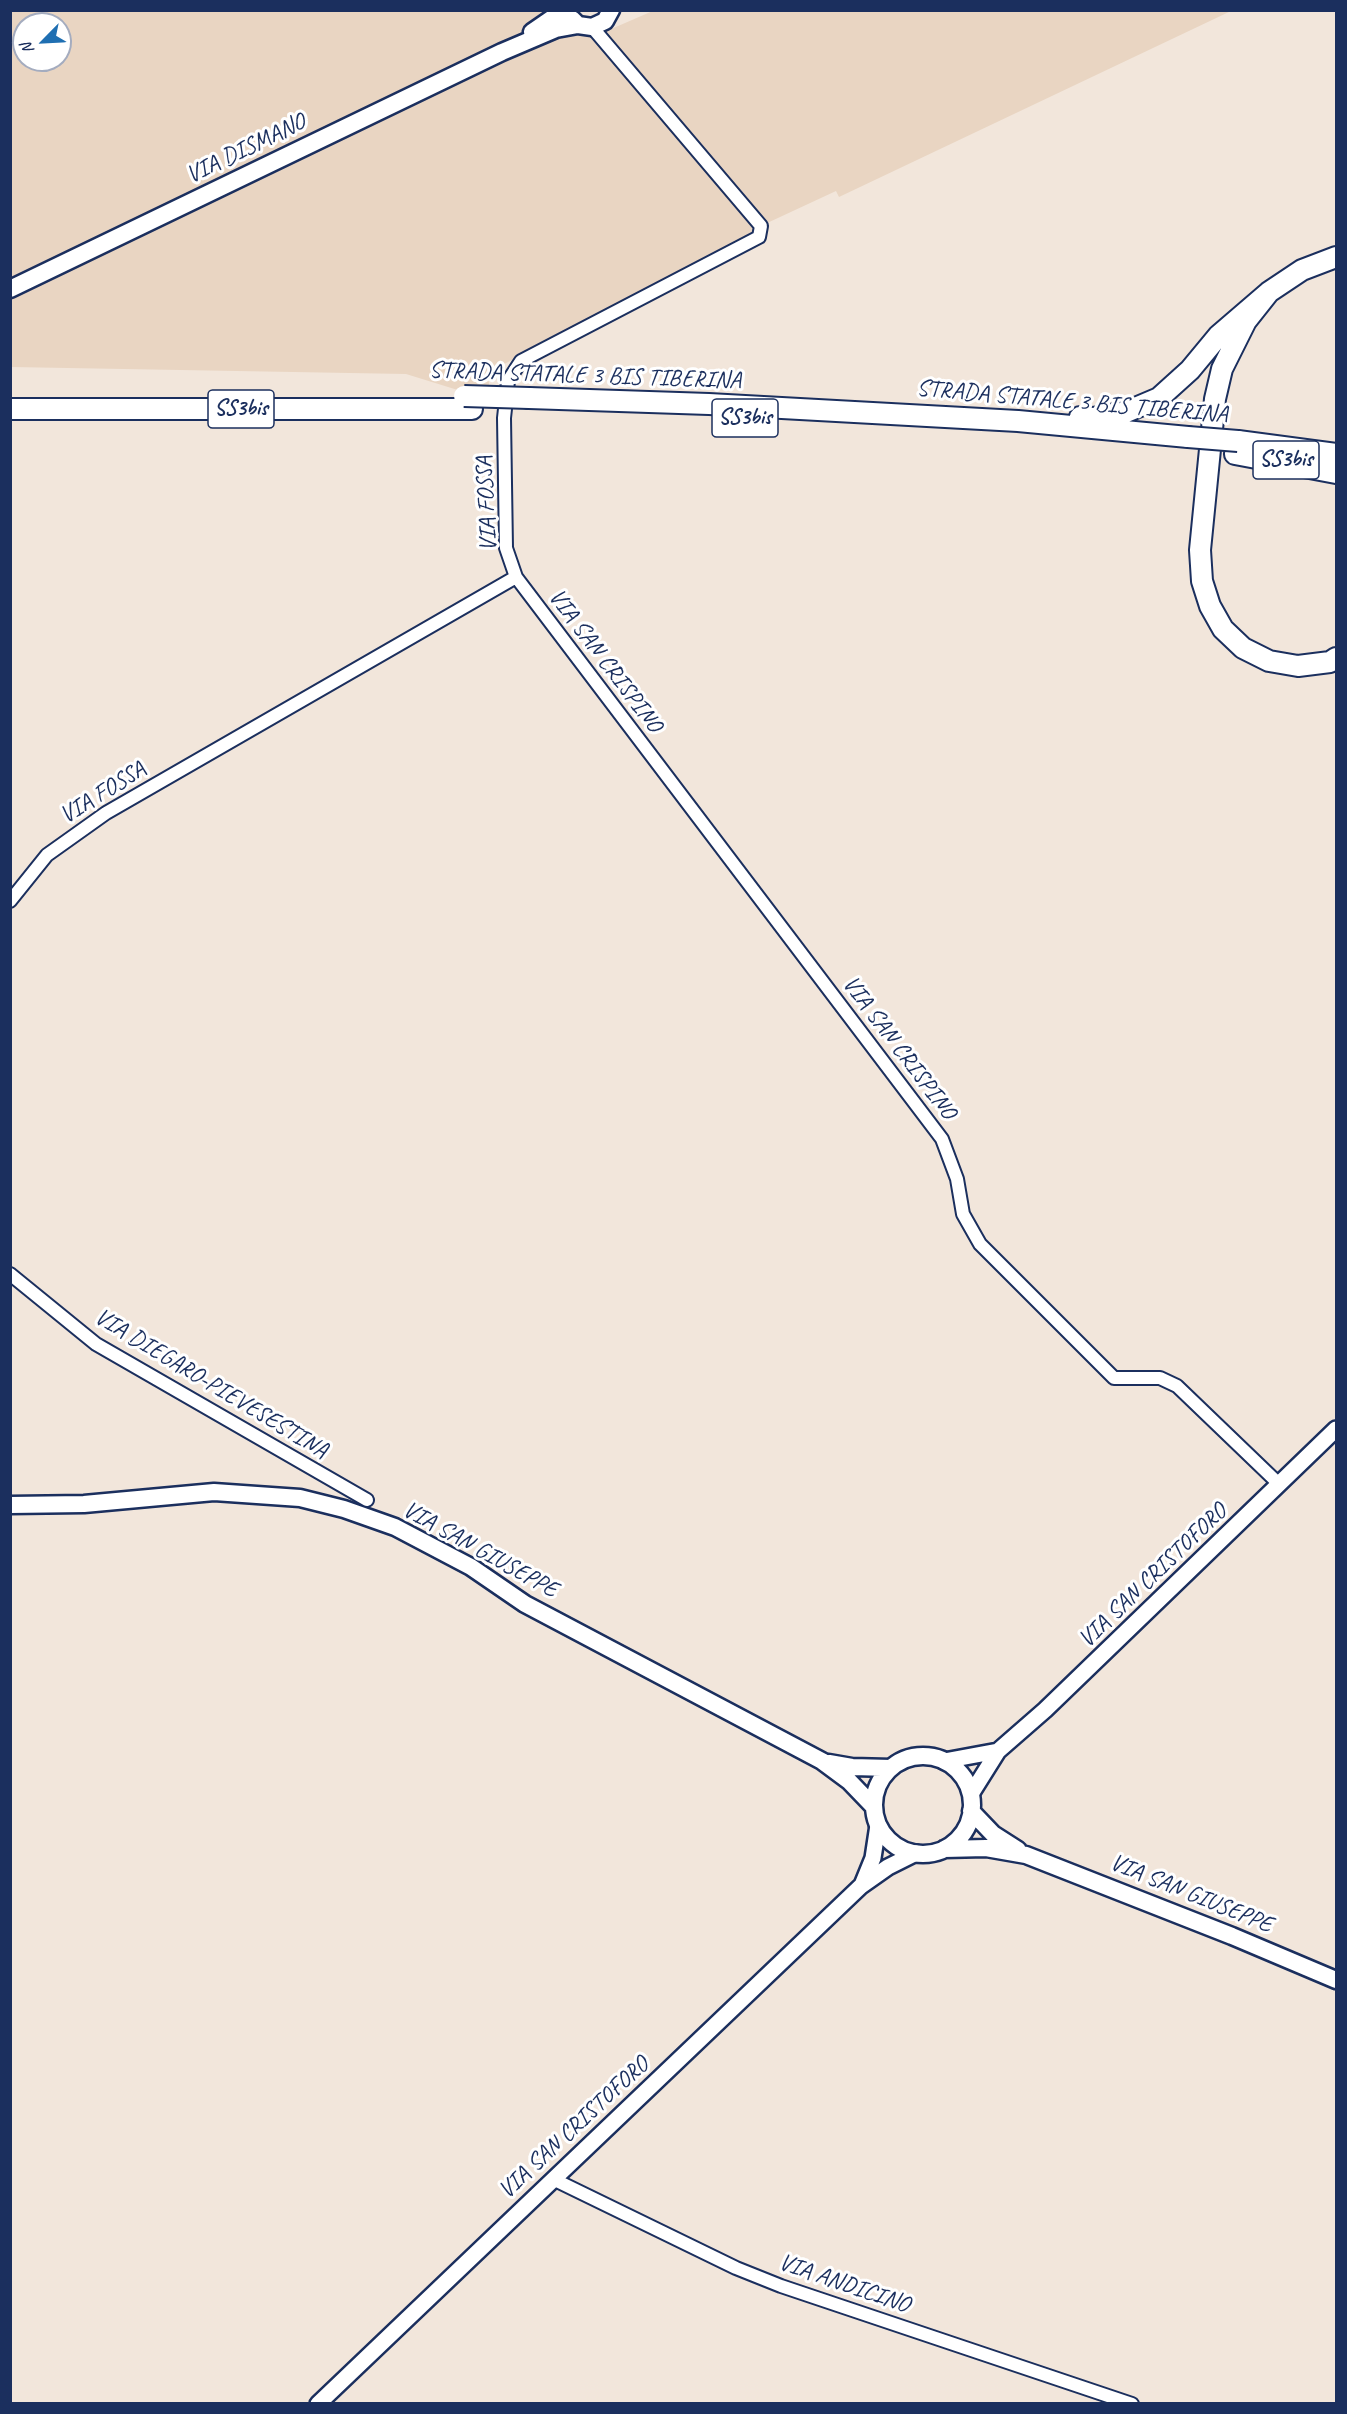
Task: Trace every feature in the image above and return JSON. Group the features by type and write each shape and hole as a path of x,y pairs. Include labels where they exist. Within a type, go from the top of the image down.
{"highway":[{"path":"1021,427 1054,415 1093,418 1115,414 1159,398 1190,370 1219,335 1269,292 1302,270 1336,257"},
{"path":"1269,292 1246,321 1232,345 1215,399 1200,550 1202,581 1210,606 1223,629 1243,648 1269,661 1298,666 1329,662 1336,658"},
{"name":"STRADA STATALE 3 BIS TIBERINA","path":"10,397 529,404 711,416 1021,427 1236,448 1336,454"},
{"name":"STRADA STATALE 3 BIS TIBERINA","path":"10,408 468,403"},
{"path":"1236,448 1336,473"},
{"name":"STRADA STATALE 3 BIS TIBERINA","path":"1236,448 1336,465"}],"main road":[{"name":"VIA DISMANO","path":"502,52 550,15 566,10"},
{"path":"566,10 597,21"},
{"name":"VIA DISMANO","path":"10,289 502,52 556,29 597,21"},
{"name":"VIA SAN GIUSEPPE","path":"10,1505 84,1503 214,1492 300,1498 344,1509 395,1527 471,1567 525,1604 822,1761 849,1781 874,1807"},
{"path":"916,1756 944,1761 956,1769 965,1780 971,1794 971,1811 963,1834 944,1849 931,1853 916,1853 894,1844 878,1825 874,1807 878,1785 891,1768 903,1760 916,1756"},
{"name":"VIA SAN GIUSEPPE","path":"822,1761 852,1767 891,1768"},
{"name":"VIA SAN GIUSEPPE","path":"971,1811 993,1834 1026,1856"},
{"name":"VIA SAN GIUSEPPE","path":"944,1849 986,1848 1026,1856 1232,1936 1336,1980"}],"street":[{"name":"VIA FOSSA","path":"10,901 47,855 106,813 516,577 506,548 504,418 508,381 521,361 759,237 760,226 618,62 597,21"},
{"name":"VIA SAN CRISPINO","path":"516,577 942,1139 957,1179 963,1214 980,1244 1114,1378 1160,1378 1177,1386 1280,1484"},
{"name":"VIA DIEGARO-PIEVESESTINA","path":"10,1274 96,1344 367,1500"},
{"name":"VIA SAN CRISTOFORO","path":"971,1794 998,1751 1053,1702 1336,1429"},
{"path":"944,1761 998,1751"},
{"name":"VIA SAN CRISTOFORO","path":"861,1886 873,1858 878,1825"},
{"name":"VIA SAN CRISTOFORO","path":"318,2403 861,1886 888,1867 916,1853"},
{"name":"VIA ANDICINO","path":"553,2179 736,2268 781,2286 1132,2403"}],"shaded area":[{"path":"550,10 602,33 655,10 1231,11 839,197 836,191 765,224 726,248 487,373 490,389 461,391 406,374 11,367 11,11"}]}
